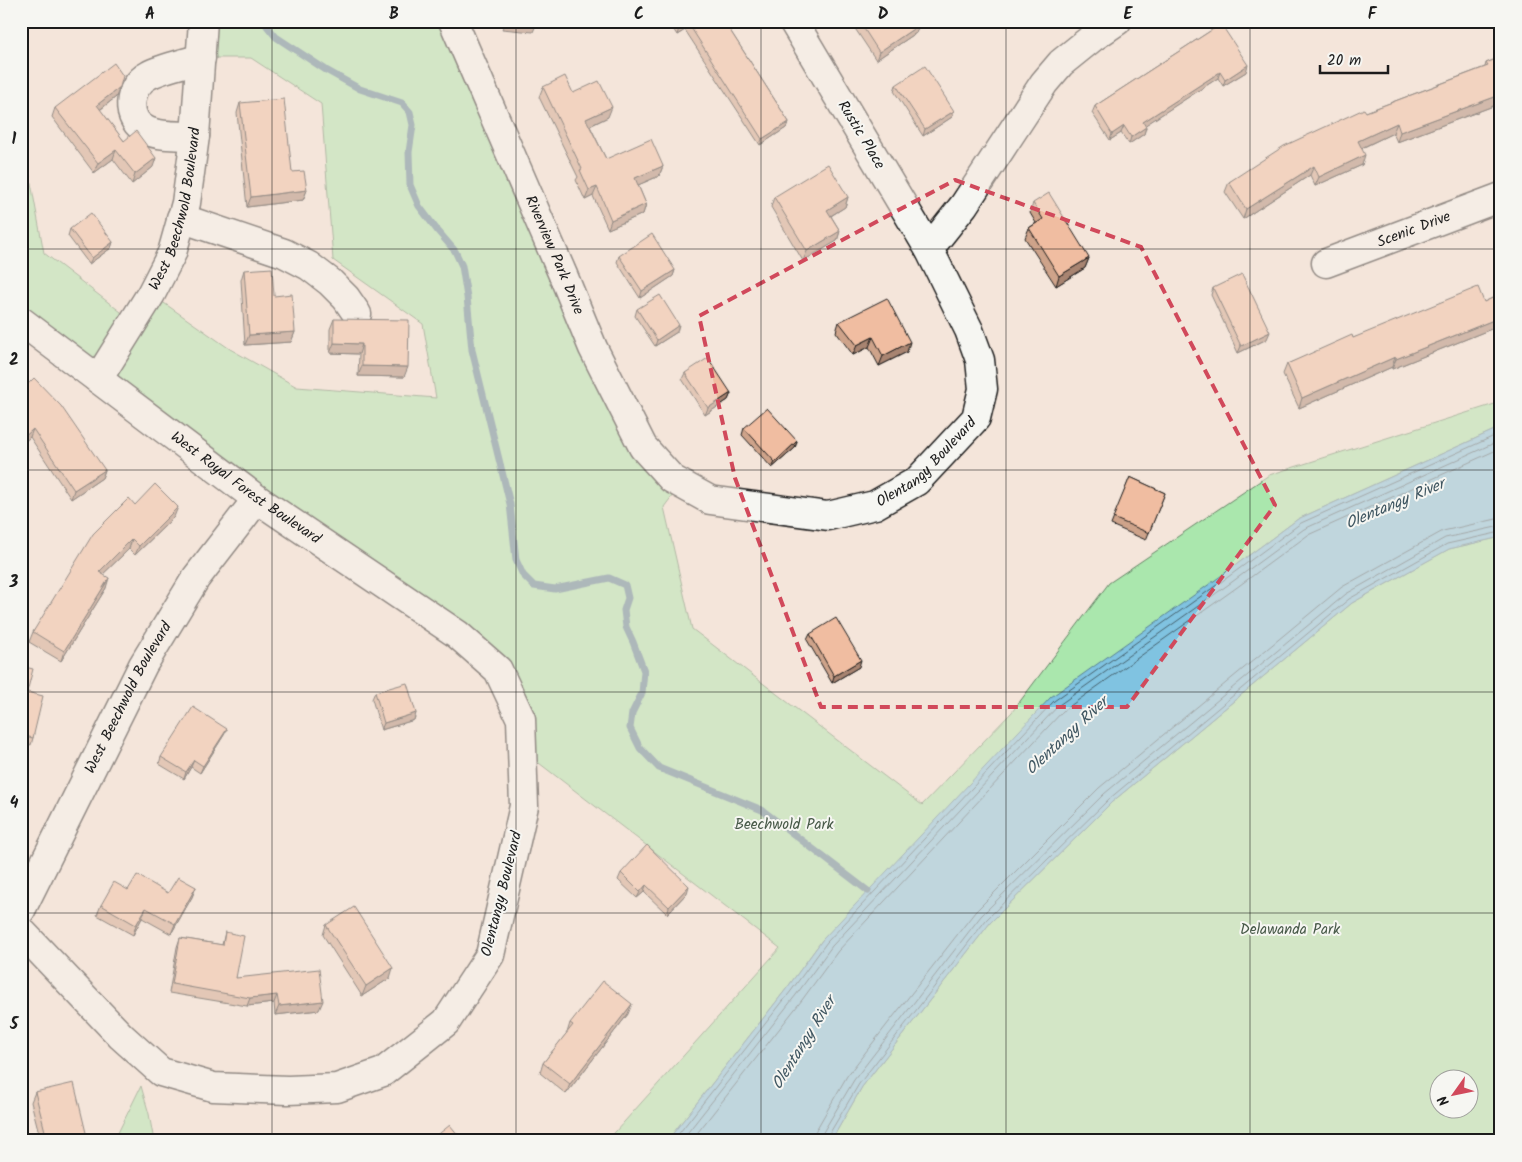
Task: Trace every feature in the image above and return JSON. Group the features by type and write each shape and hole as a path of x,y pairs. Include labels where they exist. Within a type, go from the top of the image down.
{"street":[{"name":"West Beechwold Boulevard","path":"98,379 151,294 172,253 186,203 195,136 204,21"},
{"name":"Riverview Park Drive","path":"453,21 563,275 592,348 643,447 672,479"},
{"name":"Rustic Place","path":"793,21 929,249"},
{"path":"929,249 964,205 1044,83 1061,63 1117,21"},
{"path":"195,136 159,135 147,131 138,123 132,112 131,100 139,82 149,75 201,58"},
{"name":"Scenic Drive","path":"1326,263 1501,197"},
{"path":"182,218 284,253 310,266 346,298 357,314"},
{"name":"Olentangy Boulevard","path":"672,479 710,500 828,516 875,505 918,481 976,418 983,389 980,360 968,330 929,249"},
{"name":"West Royal Forest Boulevard","path":"21,321 257,499 457,634 475,650"},
{"name":"West Beechwold Boulevard","path":"21,910 143,666 196,578 257,499"},
{"name":"Olentangy Boulevard","path":"21,931 121,1036 161,1072 213,1087 288,1090 337,1088 383,1072 446,1022 490,955 524,806 521,719 498,670 475,650"}],"highlighted area":[{"path":"955,180 1141,247 1275,505 1127,707 821,707 735,478 699,316"}],"green space":[{"name":"Beechwold Park","path":"203,21 453,21 593,348 681,484 664,507 692,629 922,805 1012,712 1109,583 1269,475 1501,402 1501,427 1298,519 1225,573 823,939 667,1141 607,1141 780,948 522,750 498,670 21,321 21,129 44,253 134,322 151,294 230,349 297,387 436,398 423,324 333,260 321,104 251,58 201,58"},
{"name":"Delawanda Park","path":"1501,537 1501,1141 831,1141 862,1087 990,923 1112,802 1352,603 1449,549"},
{"path":"141,1086 154,1141 114,1141"}],"water":[{"name":"Olentangy River","path":"1501,427 1501,537 1449,549 1352,603 1112,802 990,923 862,1087 831,1141 667,1141 823,939 1051,697 1298,519"}],"building":[{"path":"536,21 536,25 505,22"},
{"path":"675,21 724,21 789,122 762,139 688,23 679,28"},
{"path":"859,21 917,21 919,25 879,52"},
{"path":"1221,24 1248,65 1225,80 1220,72 1143,122 1146,127 1131,137 1124,126 1112,134 1095,106"},
{"path":"1501,57 1501,98 1500,95 1400,132 1397,123 1358,141 1365,155 1319,177 1314,166 1246,209 1229,182 1284,146 1364,109 1366,112 1488,66 1486,63"},
{"path":"114,63 123,76 120,87 97,105 124,141 136,131 156,158 135,174 116,150 98,163 55,108"},
{"path":"925,66 954,111 925,129 896,85"},
{"path":"565,76 573,93 599,81 612,107 586,119 606,159 651,139 663,166 635,178 646,204 611,220 597,187 589,190 580,170 582,169 543,87"},
{"path":"284,99 292,172 304,171 307,190 251,197 240,103"},
{"path":"828,164 848,197 827,210 840,231 807,251 774,197"},
{"path":"1049,193 1089,258 1059,276 1029,228 1043,219 1033,203"},
{"path":"91,213 113,242 92,258 70,229"},
{"path":"652,234 675,270 642,291 619,256"},
{"path":"272,268 274,296 292,294 295,332 249,335 244,270"},
{"path":"1242,274 1270,332 1241,346 1213,288"},
{"path":"1478,287 1484,302 1501,294 1501,317 1396,359 1395,357 1302,398 1287,364 1352,335 1353,338"},
{"path":"660,295 679,325 657,340 637,309"},
{"path":"887,298 910,342 883,356 873,337 857,345 839,322"},
{"path":"334,319 409,320 408,367 362,366 362,344 334,343"},
{"path":"708,358 731,393 708,408 685,373"},
{"path":"34,378 61,406 105,470 74,490 33,429 21,440 21,385 24,388"},
{"path":"767,408 797,441 775,462 744,428"},
{"path":"1130,477 1165,493 1149,533 1113,518"},
{"path":"155,484 178,507 139,546 132,539 99,572 109,578 64,651 33,632 93,534 129,498 135,505"},
{"path":"836,618 861,660 834,676 810,634"},
{"path":"21,666 33,669 27,692 43,696 33,738 21,735"},
{"path":"407,683 416,713 384,723 375,692"},
{"path":"193,707 227,729 203,766 194,760 186,772 161,757"},
{"path":"647,845 689,886 669,907 646,885 640,892 621,873"},
{"path":"137,875 168,893 178,877 196,887 175,924 146,908 136,925 101,905 114,882 128,890"},
{"path":"354,907 393,968 366,986 326,925"},
{"path":"225,932 244,936 236,978 319,969 323,1001 279,1006 277,995 250,998 172,984 180,938 223,945"},
{"path":"603,981 632,1004 570,1084 543,1063 573,1025 570,1023"},
{"path":"74,1083 88,1141 59,1141 58,1136 47,1139 35,1092"},
{"path":"450,1125 463,1141 430,1141"}],"waterway":[{"path":"266,21 267,26 276,37 326,70 360,89 402,103 410,112 413,125 409,152 410,185 419,206 455,251 462,266 472,350 510,504 516,560 523,575 534,586 555,589 609,578 625,585 628,598 624,610 626,627 644,671 642,693 632,713 630,728 640,748 659,768 762,810 868,891"}]}
